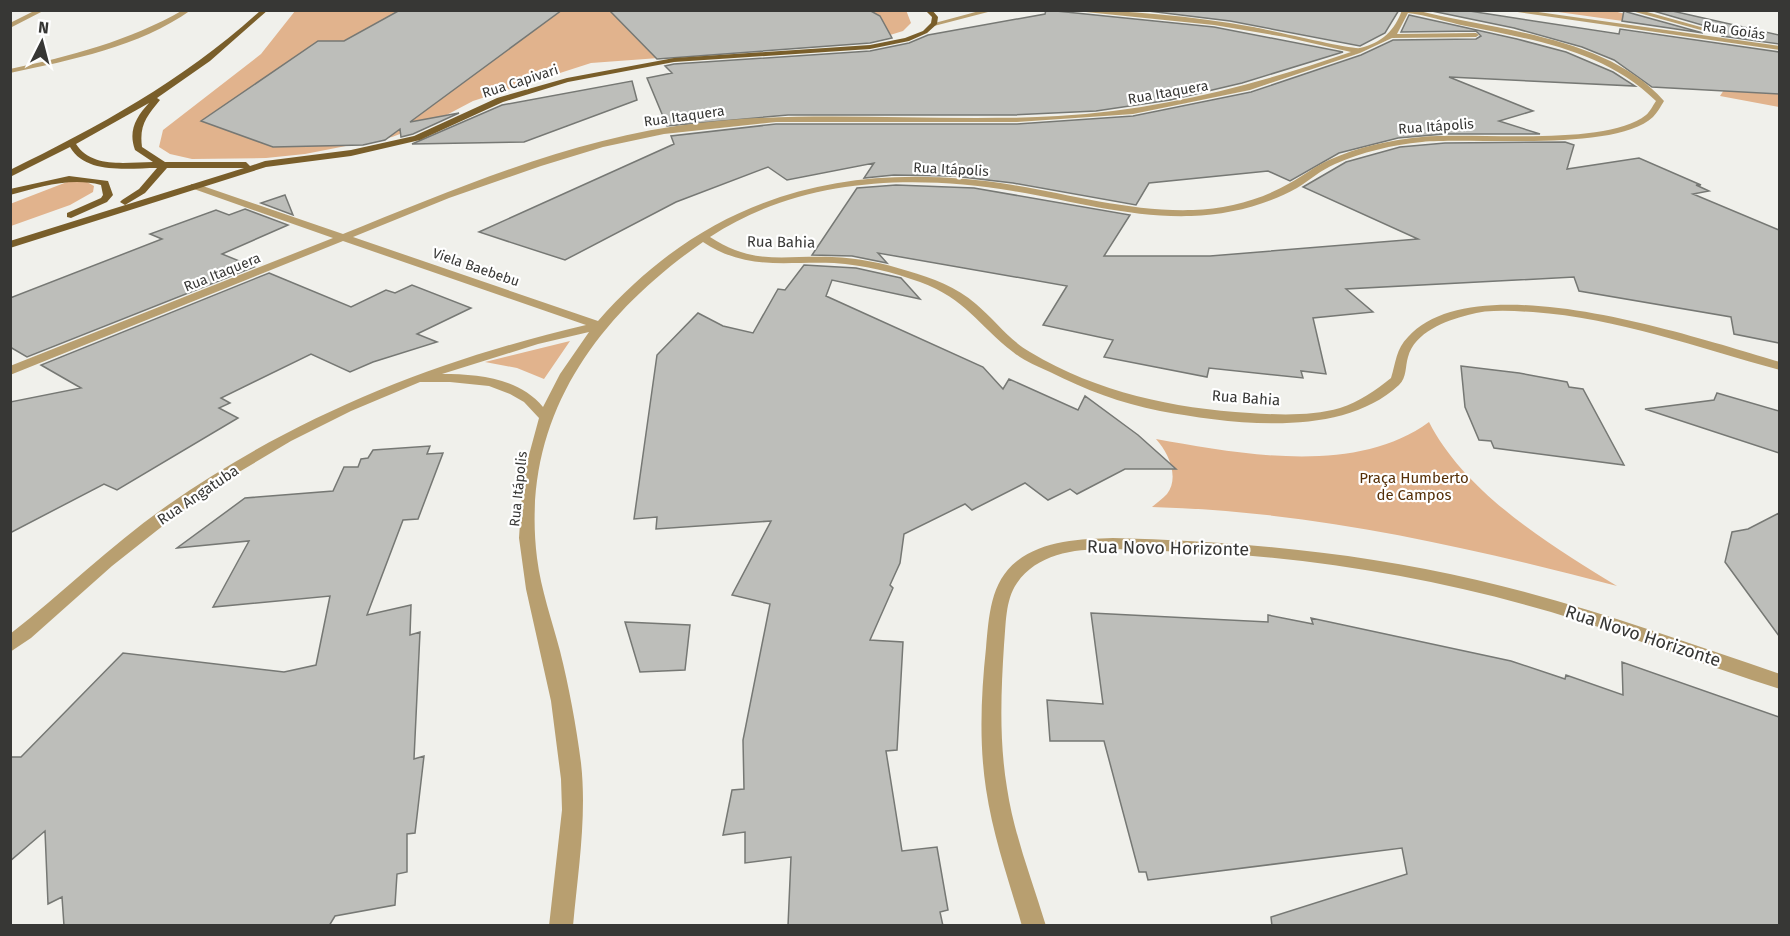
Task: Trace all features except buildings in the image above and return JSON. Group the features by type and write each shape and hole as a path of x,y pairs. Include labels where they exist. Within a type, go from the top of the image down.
{"main road":[{"path":"10,174 72,144 170,87 230,43 265,10"},
{"path":"928,10 936,16 934,24"},
{"name":"Rua Capivari","path":"105,214 265,164 351,153 417,138 500,100 603,72 716,56 870,47 907,40 925,32 934,24"},
{"path":"164,166 138,148 134,130 142,115 170,87"},
{"path":"72,144 78,154 90,162 114,165 265,164"},
{"path":"10,243 105,214 142,191 164,166"},
{"path":"10,192 38,184 78,179 105,183 108,195 91,207 10,243"}],"street":[{"path":"10,26 42,10"},
{"path":"10,71 119,43 162,26 188,10"},
{"path":"969,10 985,12"},
{"path":"1069,10 1141,13 1219,21 1299,35 1357,51"},
{"name":"Rua Goiás","path":"1507,10 1779,48"},
{"path":"1631,10 1703,28 1762,47"},
{"path":"934,24 993,11"},
{"path":"1392,36 1406,11"},
{"name":"Rua Itápolis","path":"561,926 573,796 555,670 530,572 528,521 532,471 545,417 576,360 600,326 635,287 702,237 754,208 787,196 822,189 905,181 1008,188 1122,211 1164,213 1227,210 1288,189 1331,162 1387,145 1449,138 1590,135 1624,129 1647,121 1657,113 1660,101 1652,90 1619,67 1576,50 1406,11"},
{"name":"Rua Itaquera","path":"10,371 343,236 510,173 614,141 658,132 777,119 1017,120 1118,114 1158,109 1268,83 1392,36 1456,34 1521,38"},
{"name":"Viela Baebebu","path":"194,186 600,326"},
{"name":"Rua Bahia","path":"702,237 721,251 737,258 832,260 868,264 912,275 942,286 967,302 1020,351 1049,366 1098,390 1180,409 1278,418 1343,412 1373,399 1396,379 1403,352 1416,334 1437,321 1463,312 1504,308 1542,309 1599,316 1779,366"},
{"name":"Rua Angatuba","path":"10,645 120,549 199,492 343,408 409,381 500,349 600,326"},
{"name":"Rua Angatuba","path":"409,381 453,379 497,385 527,397 545,417"},
{"name":"Rua Novo Horizonte","path":"1034,926 1008,837 994,769 993,671 999,603 1010,580 1023,565 1056,549 1100,544 1220,546 1385,568 1477,586 1566,610 1779,682"}],"green space":[{"path":"906,10 911,23 903,31 864,43 591,63 473,101 437,120 392,137 305,154 266,158 192,159 170,154 159,147 163,130 261,54 295,11"},
{"path":"1551,11 1614,11 1680,29"},
{"path":"1735,73 1779,80 1779,107 1720,96"},
{"path":"67,182 87,182 94,186 93,192 70,205 11,226 10,204"},
{"path":"570,341 544,379 517,368 485,362"},
{"name":"Praça Humberto de Campos","path":"1429,422 1445,448 1464,472 1487,495 1538,535 1617,586 1445,544 1329,523 1270,515 1152,507 1167,494 1172,480 1171,465 1156,439 1260,454 1333,455 1367,450 1400,439"}]}
